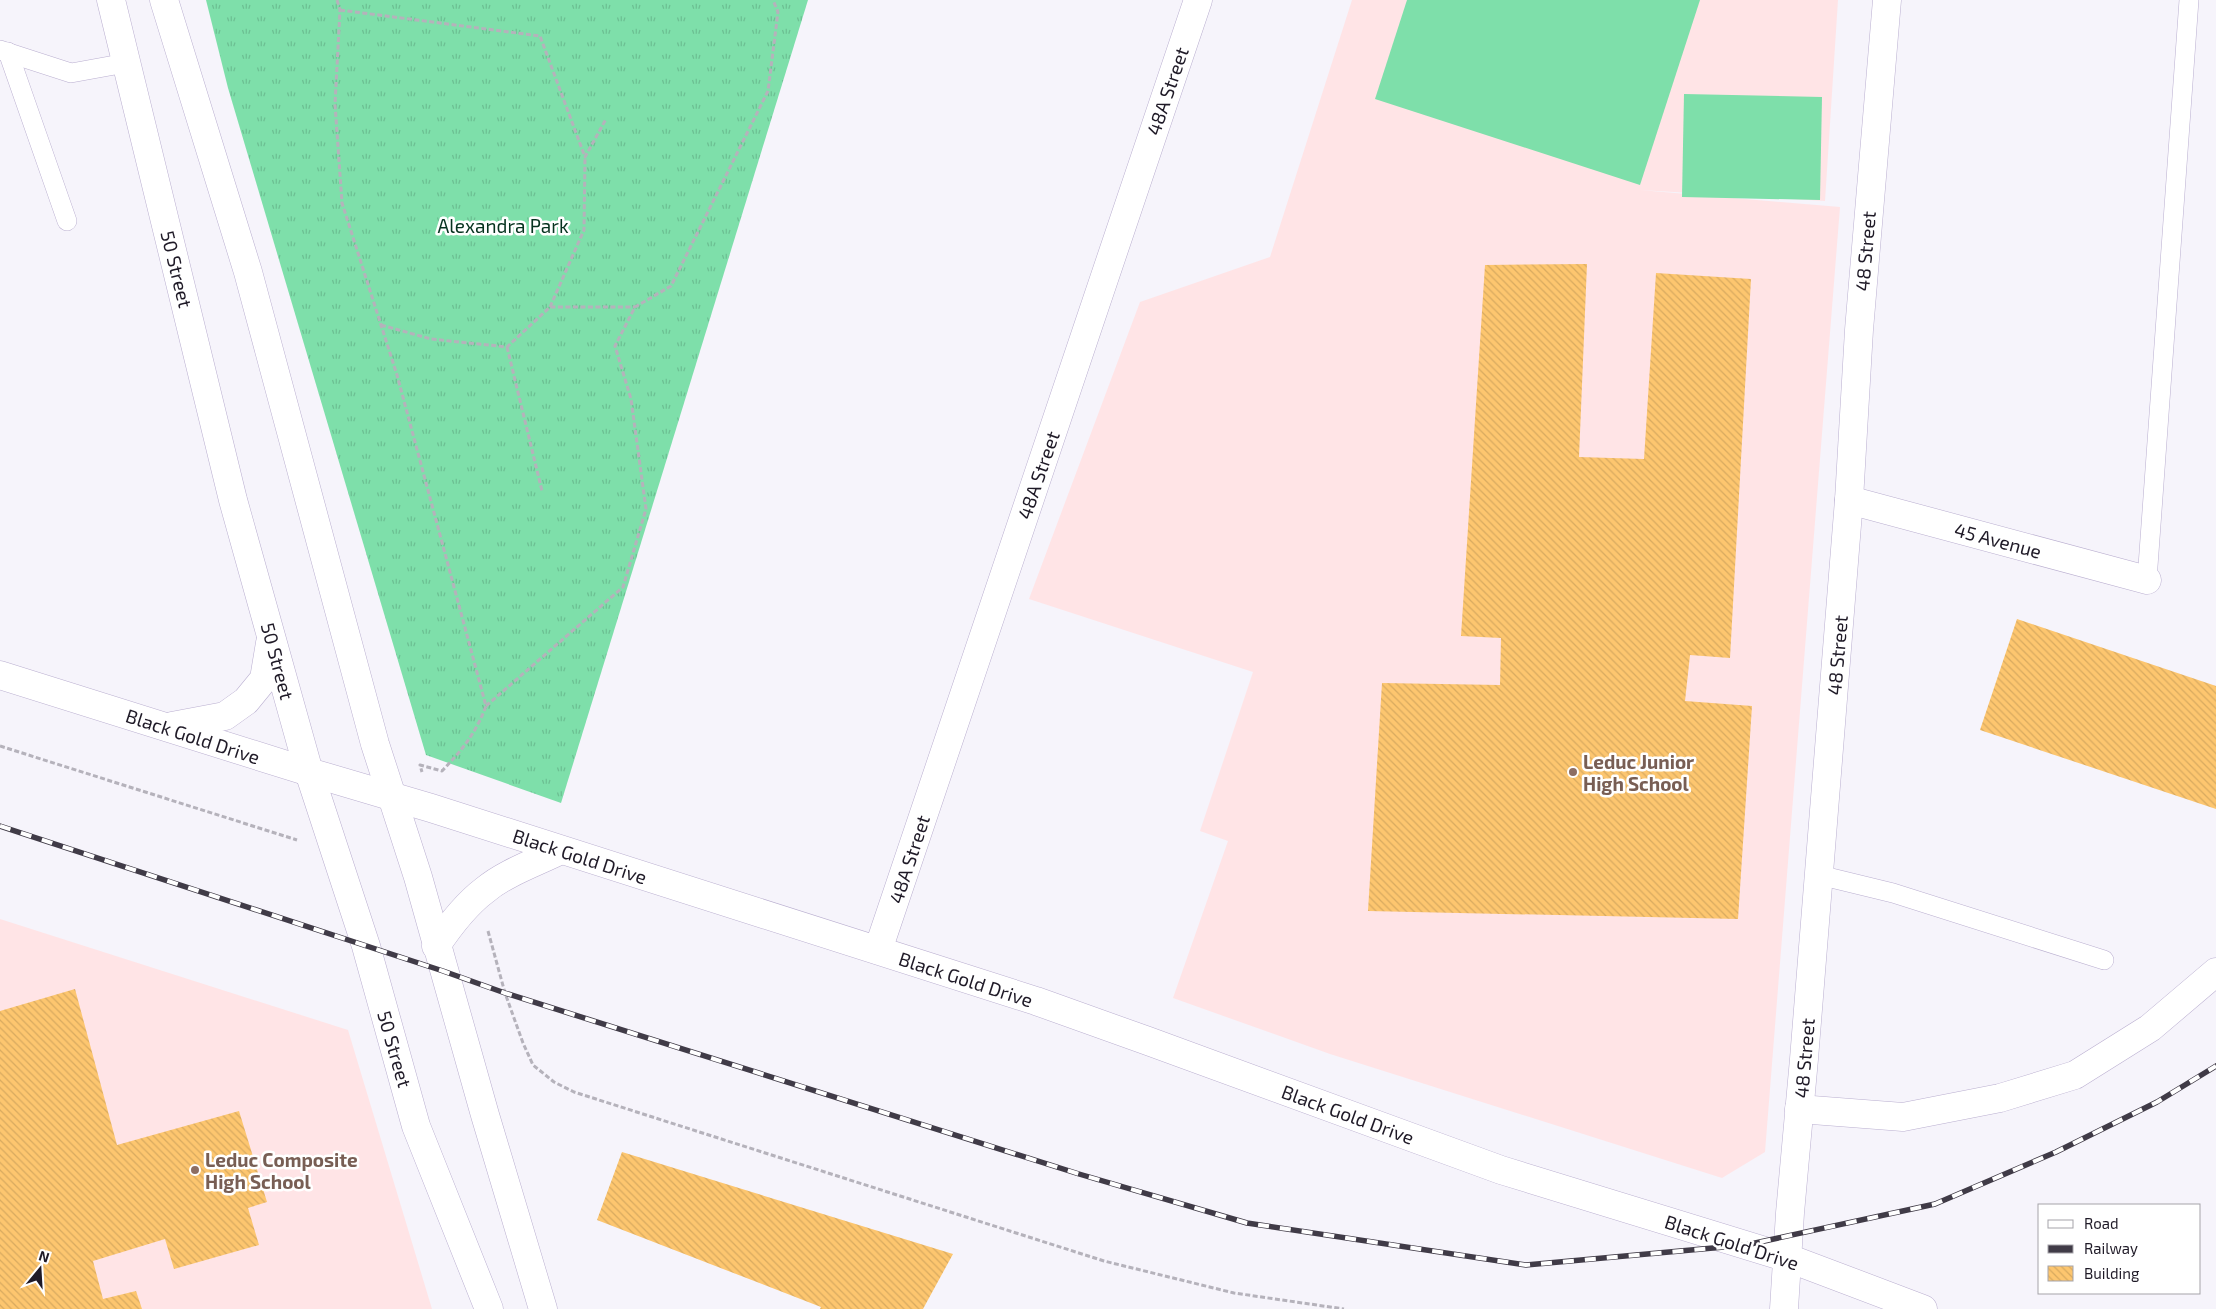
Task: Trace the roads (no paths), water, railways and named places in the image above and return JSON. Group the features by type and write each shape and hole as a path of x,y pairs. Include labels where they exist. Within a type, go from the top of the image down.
{"main road":[{"name":"50 Street","path":"110,0 233,500 309,772 366,946 416,1126 489,1309"},
{"path":"164,0 248,272 375,744 418,877 436,946 543,1309"},
{"name":"48A Street","path":"878,950 1198,0"},
{"name":"48 Street","path":"1784,1309 1790,1213 1849,500 1859,330 1887,0"},
{"name":"45 Avenue","path":"1849,500 2147,580"},
{"path":"167,727 224,716 246,701 264,679 272,636"},
{"name":"Black Gold Drive","path":"0,675 309,772 431,808 1036,1002 1148,1040 1501,1170 1788,1258 1923,1309"},
{"path":"436,946 468,904 486,888 561,850"},
{"path":"1799,1109 1903,1117 2000,1098 2075,1075 2150,1028 2216,972"}],"lane":[{"path":"2147,580 2190,0"},
{"path":"4,51 71,73 126,63"},
{"path":"4,51 67,222"},
{"path":"1819,875 1893,893 2104,960"}],"railway":[{"path":"0,826 505,993 1079,1174 1247,1223 1526,1265 1746,1245 1935,1204 2056,1152 2157,1102 2216,1066"}],"place":[{"name":"Leduc Junior High School","path":"1573,772"},
{"name":"Leduc Composite High School","path":"195,1170"}],"park label":[{"name":"Alexandra Park","path":"503,225"}]}
